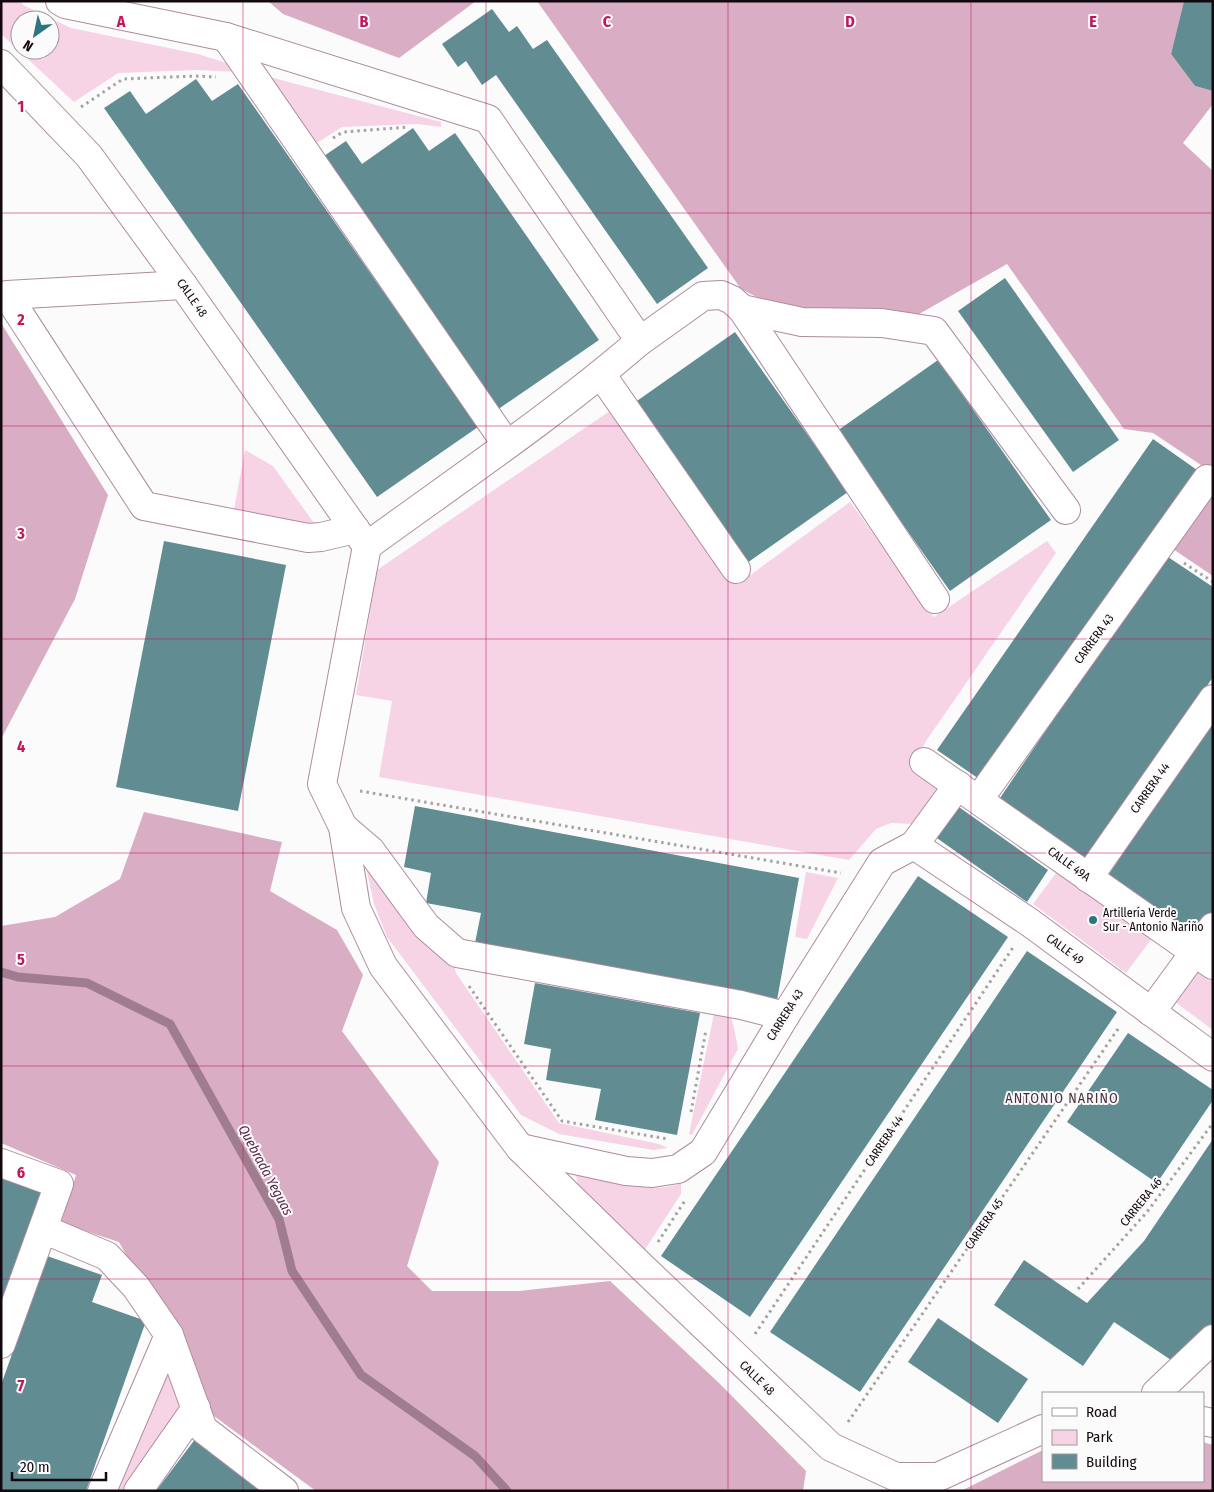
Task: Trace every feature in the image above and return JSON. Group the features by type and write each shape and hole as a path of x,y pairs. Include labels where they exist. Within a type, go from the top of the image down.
{"street":[{"path":"60,1 65,4 226,37 488,119 640,341"},
{"path":"226,37 507,445"},
{"name":"CALLE 48","path":"1,64 89,156 183,284 361,537"},
{"path":"183,284 6,295 144,506 308,538 361,537 507,445 601,374 640,341 702,296 721,295 732,300 742,308 935,599"},
{"path":"742,308 802,322 882,323 934,331 1066,510"},
{"path":"601,374 736,569"},
{"name":"CARRERA 43","path":"703,1152 784,1016 882,862 914,845 969,792 1160,546 1207,480"},
{"path":"361,537 322,784 343,827 371,852 426,926 456,953 712,1000 784,1016"},
{"name":"CARRERA 44","path":"1088,878 1213,699"},
{"name":"CALLE 49A","path":"924,762 1204,959"},
{"name":"CALLE 48","path":"343,827 356,908 384,966 520,1148 830,1448 896,1477 938,1477 1042,1429"},
{"name":"CALLE 49","path":"914,845 1030,922 1213,1058"},
{"path":"1144,1006 1204,959 1213,927"},
{"path":"520,1148 626,1171 652,1173 678,1169 703,1152"},
{"path":"1,1163 59,1184 1,1344"},
{"path":"43,1229 107,1256 136,1287 168,1334 203,1429 284,1491"},
{"path":"102,1491 168,1334"},
{"path":"1157,1392 1213,1339"},
{"path":"138,1491 196,1408"}],"path":[{"path":"60,126 82,106 123,79 195,76 254,79"},
{"path":"307,155 343,132 413,127"},
{"path":"1160,546 1213,582"},
{"path":"322,784 871,878"},
{"name":"CARRERA 44","path":"738,1359 1030,922"},
{"path":"456,953 459,972 562,1121 685,1142 703,1152"},
{"path":"690,1113 712,1000"},
{"name":"CARRERA 45","path":"830,1448 1144,1006"},
{"name":"CARRERA 46","path":"1078,1288 1147,1212 1213,1124"},
{"path":"642,1267 688,1196"}],"green space":[{"path":"1,1 19,1 33,10 10,10 10,42 1,34"},
{"path":"60,23 71,28 198,54 239,67 238,72 197,70 118,73 74,102 29,60 60,60"},
{"path":"262,75 441,122 441,127 417,124 342,127 309,148"},
{"path":"614,408 722,567 741,582 850,502 934,617 1047,541 1056,553 926,741 912,767 937,789 914,824 891,823 876,829 849,860 379,777 392,701 356,695 377,570"},
{"path":"245,450 273,466 319,530 233,515"},
{"path":"366,867 452,959 456,973 559,1123 659,1144 668,1148 653,1150 559,1134 521,1115 387,937 374,904"},
{"name":"Artillería Verde Sur - Antonio Nariño","path":"1060,868 1153,937 1126,973 1033,904"},
{"path":"806,872 838,878 807,939 795,937"},
{"path":"1197,963 1213,975 1213,1030 1171,999"},
{"path":"714,1014 731,1018 738,1049 692,1135 689,1134"},
{"path":"584,1174 632,1186 657,1188 681,1183 681,1194 644,1251 578,1185 576,1176"},
{"path":"167,1366 182,1412 121,1491 111,1491"}],"shaded area":[{"path":"268,1 476,1 399,58 283,14"},
{"path":"537,1 1184,1 1171,54 1195,86 1213,91 1213,104 1183,143 1213,171 1213,473 1153,433 1124,429 1007,264 898,326 804,321 741,289"},
{"path":"1,323 108,495 75,599 1,739"},
{"path":"1213,485 1213,576 1170,547"},
{"path":"144,812 282,842 270,891 337,930 363,975 342,1031 439,1162 407,1266 432,1291 519,1291 610,1281 719,1383 806,1471 803,1491 316,1491 214,1416 119,1242 61,1223 76,1175 1,1143 1,926 55,917 120,879"},
{"path":"1204,1442 1213,1445 1213,1491 961,1491 1042,1450 1042,1482 1204,1482"}],"building":[{"path":"1184,1 1213,1 1213,91 1195,86 1171,54"},
{"path":"492,9 509,32 517,26 533,49 547,40 708,268 657,304 496,75 482,85 466,61 458,67 442,44"},
{"path":"196,79 212,101 238,84 478,427 377,497 104,108 130,91 146,114"},
{"path":"413,128 429,151 455,133 599,340 497,410 321,158 346,141 362,164"},
{"path":"1005,278 1119,440 1073,472 958,311"},
{"path":"735,332 848,492 747,563 634,403"},
{"path":"938,360 1051,520 950,591 837,431"},
{"path":"1153,439 1197,470 982,781 937,750"},
{"path":"164,541 286,565 238,811 116,787"},
{"path":"1165,555 1213,587 1213,677 1088,861 998,801"},
{"path":"1213,721 1213,914 1195,941 1105,880"},
{"path":"956,805 1048,870 1027,902 934,836"},
{"path":"415,806 799,878 777,1000 475,943 481,913 426,903 431,873 404,867"},
{"path":"918,876 1008,937 750,1317 661,1256"},
{"path":"1027,951 1117,1012 860,1392 770,1332"},
{"path":"535,983 700,1013 677,1135 595,1120 601,1089 546,1080 551,1049 524,1044"},
{"path":"1128,1033 1213,1090 1213,1100 1157,1183 1067,1122"},
{"path":"1213,1139 1213,1324 1177,1364 1114,1322 1083,1366 994,1305 1024,1260 1087,1303 1144,1241"},
{"path":"1,1178 45,1194 1,1315"},
{"path":"47,1256 102,1275 92,1302 146,1321 86,1491 1,1491 1,1385"},
{"path":"938,1318 1028,1379 998,1423 908,1362"},
{"path":"196,1438 266,1491 156,1491"}],"waterway":[{"name":"Quebrada Yeguas","path":"1,972 18,977 87,983 170,1024 279,1219 292,1271 361,1375 475,1456 507,1491"}],"place":[{"name":"Artillería Verde Sur - Antonio Nariño","path":"1093,920"}],"district":[{"name":"ANTONIO NARIÑO","path":"1062,1098"}]}
